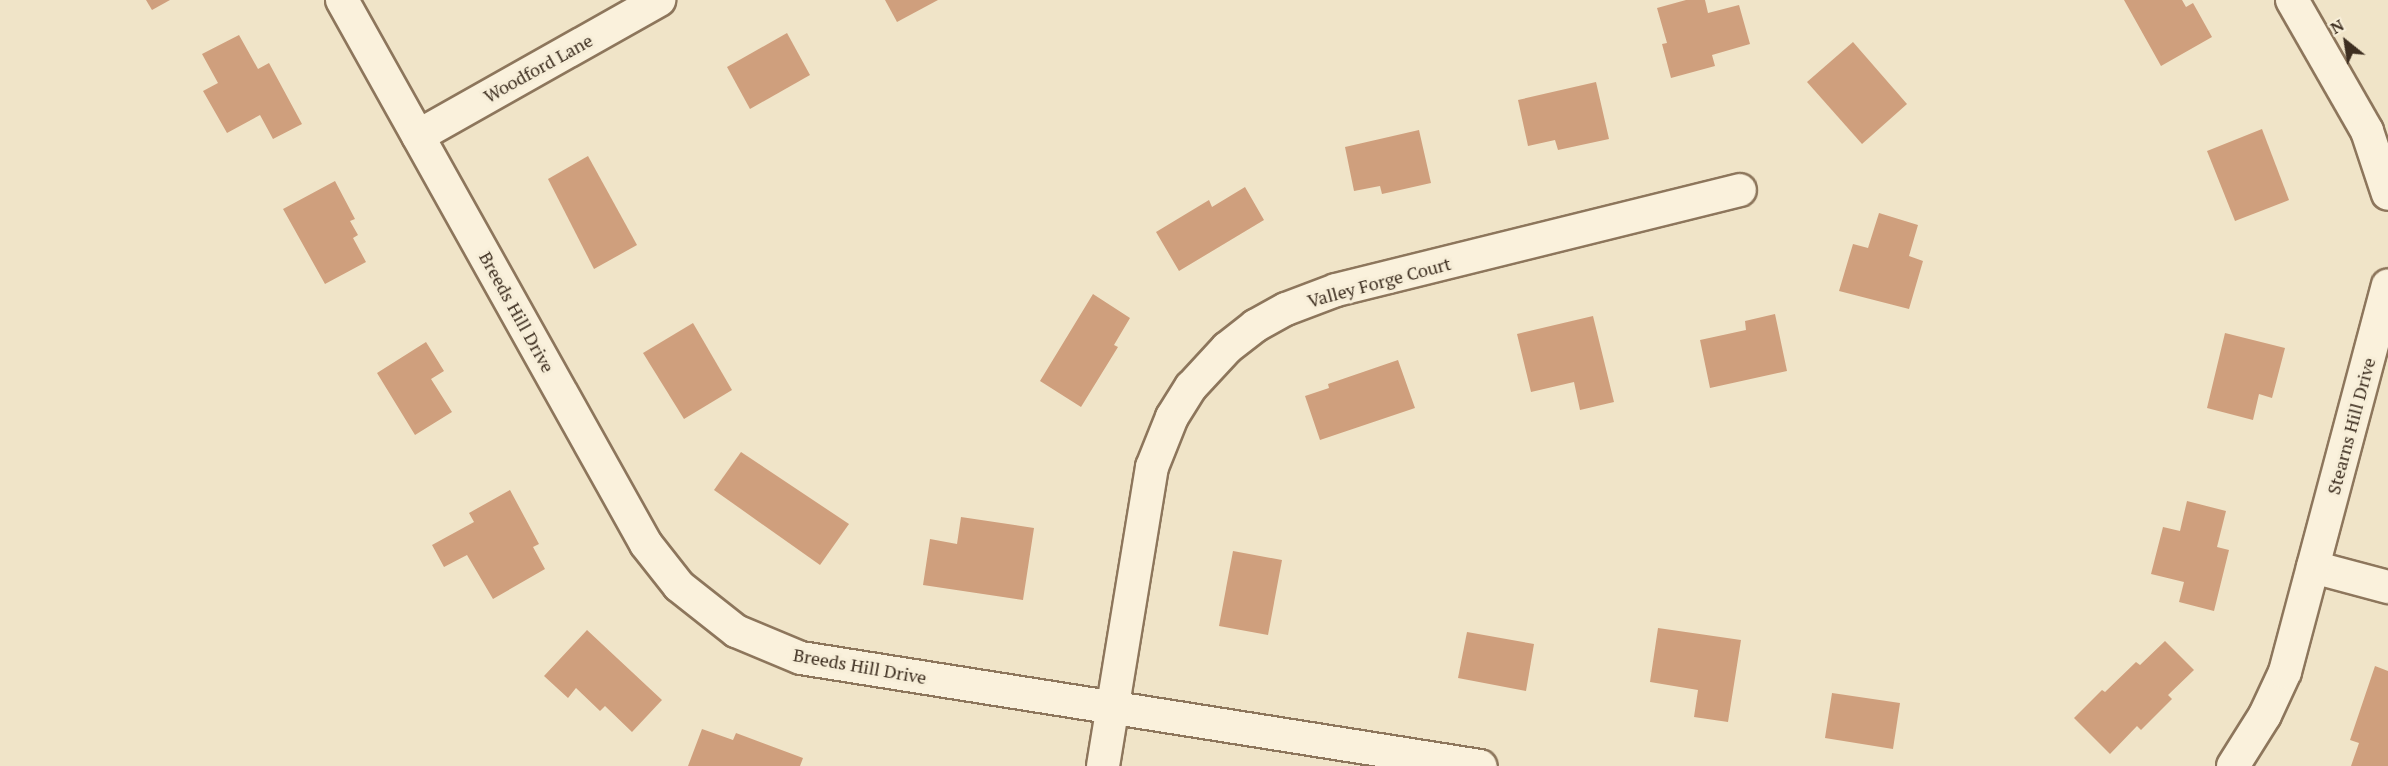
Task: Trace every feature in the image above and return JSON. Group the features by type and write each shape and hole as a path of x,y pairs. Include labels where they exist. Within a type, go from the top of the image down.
{"street":[{"name":"Breeds Hill Drive","path":"342,0 645,544 668,574 698,604 736,631 801,658 1480,766"},
{"name":"Woodford Lane","path":"418,136 659,0"},
{"path":"2292,0 2367,130 2388,194"},
{"name":"Valley Forge Court","path":"1103,766 1152,467 1172,417 1191,387 1227,348 1255,326 1286,309 1336,290 1740,190"},
{"name":"Stearns Hill Drive","path":"2313,567 2388,285"},
{"path":"2233,766 2265,715 2285,672 2313,567 2388,587"}],"building":[{"path":"146,0 170,0 152,10"},
{"path":"885,0 938,0 897,22"},
{"path":"1686,0 1705,0 1708,13 1739,5 1750,44 1712,55 1715,66 1671,78 1662,44 1667,43 1657,8"},
{"path":"2124,0 2182,0 2186,7 2193,3 2212,37 2161,66"},
{"path":"787,33 810,75 750,109 727,67"},
{"path":"239,35 258,69 269,63 302,124 273,139 260,115 227,133 203,91 218,83 202,54"},
{"path":"1853,42 1907,104 1862,144 1807,82"},
{"path":"1596,82 1609,139 1558,150 1555,140 1528,146 1518,100"},
{"path":"2262,129 2289,200 2235,221 2207,151"},
{"path":"1419,130 1431,183 1382,194 1380,186 1354,191 1345,147"},
{"path":"588,156 637,245 594,269 548,179"},
{"path":"335,181 355,219 350,221 358,235 353,238 366,262 325,284 283,209"},
{"path":"1245,187 1264,220 1179,271 1156,232 1209,200 1212,207"},
{"path":"1879,213 1918,225 1909,256 1923,261 1909,309 1839,291 1853,244 1868,248"},
{"path":"1093,294 1130,318 1114,345 1118,347 1081,407 1040,381"},
{"path":"1775,314 1787,371 1710,388 1700,340 1746,330 1745,321"},
{"path":"1593,316 1614,402 1580,410 1574,382 1531,392 1517,334"},
{"path":"693,323 732,390 684,419 643,353"},
{"path":"2225,333 2285,348 2272,398 2259,394 2253,420 2207,408"},
{"path":"426,342 444,371 431,379 452,412 415,435 377,373"},
{"path":"1398,360 1415,408 1320,440 1305,396 1329,388 1328,384"},
{"path":"741,452 849,524 820,565 714,490"},
{"path":"510,490 539,544 533,547 545,569 493,599 467,555 444,567 432,545 474,522 469,513"},
{"path":"2187,501 2226,511 2217,547 2229,550 2214,611 2179,602 2184,582 2151,574 2163,527 2180,531"},
{"path":"961,517 1034,528 1023,600 923,585 930,539 957,544"},
{"path":"1233,551 1282,560 1268,635 1219,626"},
{"path":"1658,628 1741,640 1728,722 1694,717 1698,690 1650,682"},
{"path":"587,630 662,700 632,732 605,706 600,711 576,688 568,698 544,676"},
{"path":"1467,632 1534,644 1526,691 1458,678"},
{"path":"2165,641 2194,670 2168,695 2172,699 2141,730 2137,726 2110,754 2074,718 2102,690 2105,692 2136,662 2140,665"},
{"path":"2375,666 2388,671 2388,766 2351,766 2359,743 2350,740"},
{"path":"1832,693 1900,703 1893,749 1825,738"},
{"path":"702,729 733,740 736,733 803,758 800,766 688,766"}]}
